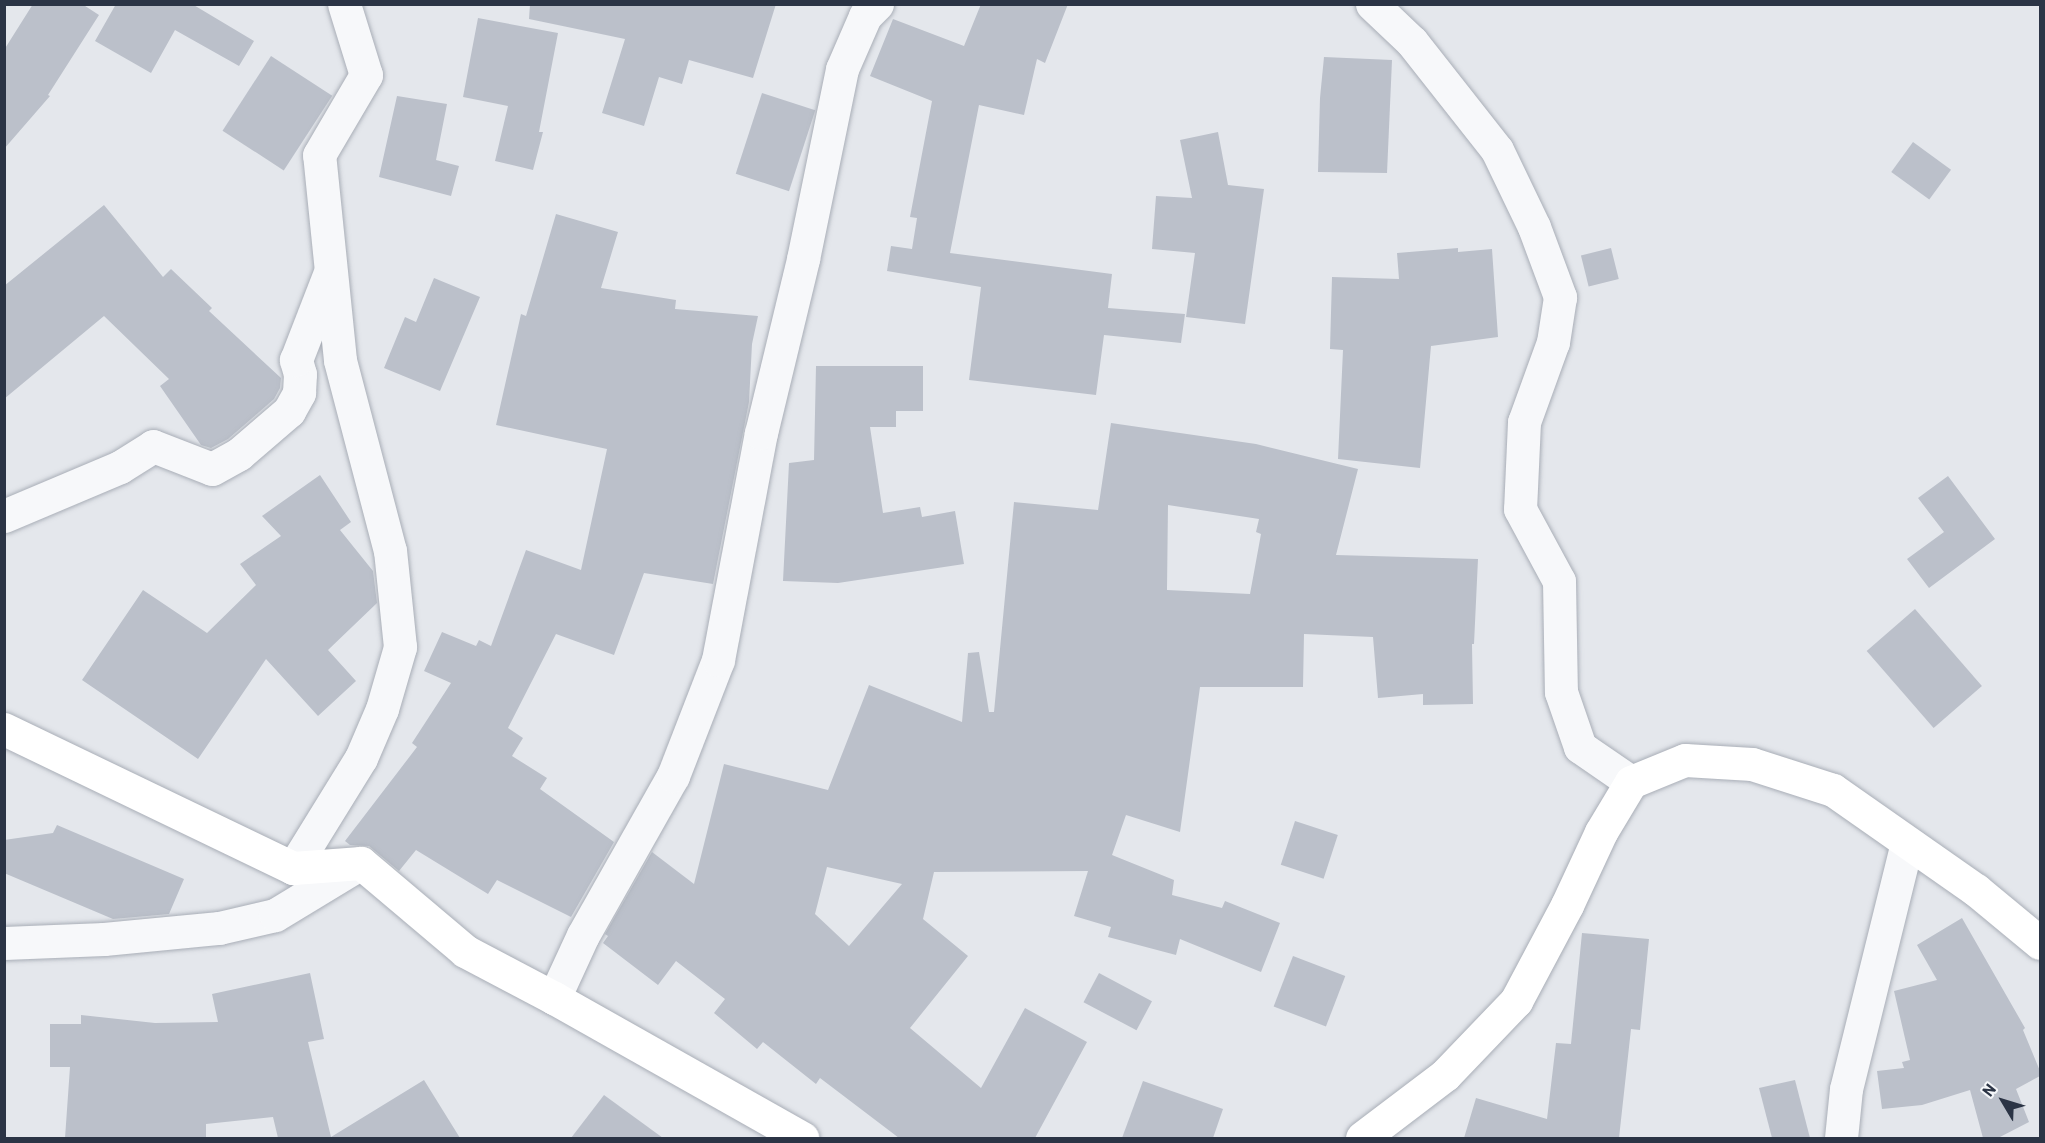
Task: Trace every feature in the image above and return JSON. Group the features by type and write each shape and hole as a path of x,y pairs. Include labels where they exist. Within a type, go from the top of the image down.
{"main road":[{"path":"4,729 293,868 361,863 465,951 554,998 802,1138"},
{"path":"1362,1138 1445,1075 1516,1001 1567,906 1601,832 1631,782 1685,760 1752,764 1833,790 1976,890 2040,943"}],"street":[{"path":"293,868 361,758 382,709 400,647 390,551 340,360 319,155 366,75 344,4"},
{"path":"554,998 583,934 673,776 718,660 761,433 803,259 842,69 865,16 877,4"},
{"path":"1372,4 1412,42 1497,150 1534,227 1560,297 1553,342 1524,422 1520,509 1559,582 1561,692 1580,747 1631,782"},
{"path":"4,516 120,467 153,446 212,469 239,454 289,411 299,393 300,374 296,360 332,267"},
{"path":"1841,1138 1846,1089 1907,842"},
{"path":"4,943 104,939 219,928 275,915 361,863"}],"building":[{"path":"33,4 82,4 99,15 48,95 50,96 4,149 4,50"},
{"path":"116,4 192,4 254,41 239,66 175,30 151,73 95,41"},
{"path":"530,4 776,4 753,78 689,60 682,84 659,77 644,126 602,113 625,39 529,19"},
{"path":"981,4 1068,4 1045,63 1037,59 1024,115 979,105 950,253 1112,274 1108,308 1185,314 1181,343 1104,335 1096,395 969,380 981,287 887,271 891,246 912,249 917,218 910,217 932,101 870,76 893,19 964,46"},
{"path":"478,18 558,33 539,132 543,132 533,170 495,161 508,106 463,97"},
{"path":"271,56 332,96 284,170 223,131"},
{"path":"1324,57 1392,60 1387,173 1318,172 1320,98"},
{"path":"762,93 815,110 789,191 736,174"},
{"path":"397,96 447,104 436,160 459,166 451,196 379,177"},
{"path":"1218,132 1228,185 1264,189 1245,324 1186,317 1195,253 1152,249 1156,196 1192,198 1180,140"},
{"path":"1913,142 1951,170 1929,200 1891,172"},
{"path":"104,205 163,277 171,269 212,308 209,311 281,378 280,388 274,399 228,439 211,448 201,445 160,386 169,379 104,316 4,399 4,286"},
{"path":"556,214 618,232 601,288 676,300 675,309 758,316 752,344 749,402 713,584 644,573 614,655 556,634 508,728 523,738 512,756 547,778 540,789 614,842 571,917 497,880 488,894 416,850 399,871 369,846 350,845 345,841 417,747 412,743 451,683 424,671 442,632 476,646 479,640 491,646 526,550 581,570 607,449 496,425 521,314 526,316"},
{"path":"1458,248 1458,252 1492,249 1498,337 1431,346 1420,468 1338,459 1343,350 1330,349 1332,277 1399,279 1397,253"},
{"path":"1611,248 1619,279 1589,287 1581,255"},
{"path":"434,278 480,297 440,391 384,368 405,317 416,322"},
{"path":"816,366 923,366 923,411 896,411 896,427 870,427 883,513 920,507 922,517 955,511 964,564 838,583 783,581 789,463 814,460"},
{"path":"1111,423 1256,444 1358,469 1336,555 1478,559 1474,644 1472,644 1473,704 1423,705 1423,694 1378,698 1373,637 1304,634 1303,687 1200,687 1180,832 1126,815 1112,855 1174,880 1172,895 1222,908 1225,901 1280,923 1261,972 1180,939 1176,955 1108,937 1111,927 1074,916 1088,871 934,872 923,919 968,956 910,1028 981,1088 1025,1008 1087,1042 1035,1138 899,1138 820,1078 816,1084 763,1042 757,1049 714,1013 725,999 676,961 658,985 603,943 608,936 605,934 652,852 694,884 724,764 828,790 869,685 962,722 968,653 979,652 989,712 994,712 1014,502 1098,510","holes":["1168,505 1259,519 1256,532 1261,534 1250,594 1167,590","827,867 902,884 849,946 815,914"]},
{"path":"320,475 351,522 340,530 373,571 377,603 328,650 356,681 318,716 266,659 198,759 82,680 143,590 207,633 256,585 240,564 281,536 262,516"},
{"path":"1948,476 1995,539 1929,588 1907,559 1944,532 1918,498"},
{"path":"1915,609 1982,686 1934,728 1867,651"},
{"path":"1295,821 1338,835 1324,879 1281,865"},
{"path":"57,825 184,879 169,914 113,919 4,873 4,840 53,833"},
{"path":"1962,918 2025,1028 2023,1030 2040,1071 2040,1076 2016,1089 2029,1122 1998,1138 1983,1138 1970,1090 1922,1105 1882,1109 1877,1071 1904,1068 1902,1062 1910,1060 1894,991 1937,980 1917,945"},
{"path":"1582,933 1649,939 1640,1030 1631,1029 1619,1138 1464,1138 1476,1098 1547,1119 1556,1043 1571,1044"},
{"path":"1293,956 1345,976 1326,1026 1274,1006"},
{"path":"310,973 324,1039 308,1042 331,1137 424,1080 460,1138 278,1138 273,1117 206,1124 206,1138 65,1138 70,1067 50,1067 50,1024 81,1024 81,1015 155,1023 218,1022 212,994"},
{"path":"1099,973 1152,1001 1136,1030 1084,1002"},
{"path":"1795,1080 1810,1138 1772,1138 1759,1088"},
{"path":"1143,1081 1223,1109 1213,1138 1122,1138"},
{"path":"604,1095 663,1138 571,1138"}]}
